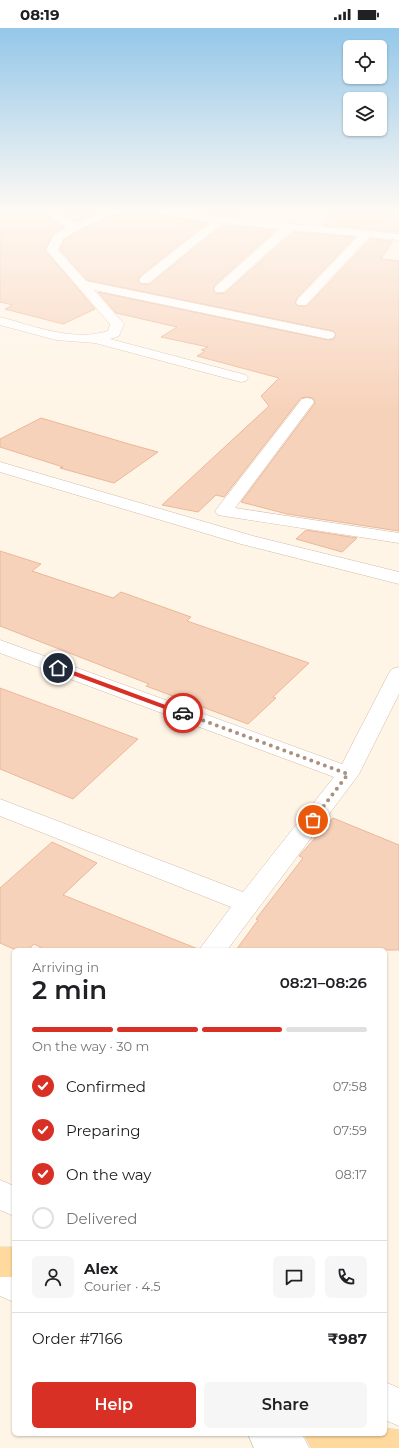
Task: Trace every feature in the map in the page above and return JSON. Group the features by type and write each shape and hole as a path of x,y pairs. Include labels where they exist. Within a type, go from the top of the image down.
{"main road":[{"path":"0,1262 12,1262"},
{"path":"325,1436 341,1445 390,1443"}],"street":[{"path":"76,277 117,324 114,333 96,339"},
{"path":"146,280 149,277"},
{"path":"220,290 234,277"},
{"path":"302,302 325,277"},
{"path":"82,284 328,335"},
{"path":"0,321 56,336 96,339 241,378"},
{"path":"307,402 224,511 399,538"},
{"path":"0,467 248,540 399,578"},
{"path":"0,646 348,774"},
{"path":"214,948 348,774 399,674"},
{"path":"0,807 248,904"},
{"path":"0,1194 12,1201"},
{"path":"0,1278 12,1285"},
{"path":"387,1401 399,1408"},
{"path":"269,1436 290,1448"}],"building":[{"path":"0,277 68,277 95,309 63,324 5,309 13,305 0,302"},
{"path":"85,277 139,277 138,281 141,284 150,284 158,277 224,277 215,285 213,290 216,294 225,293 243,277 317,277 297,298 295,303 298,306 307,306 334,277 399,277 399,531 287,514 241,502 315,403 313,398 307,397 301,398 224,497 216,495 198,512 162,505 269,406 261,396 279,378 197,356 205,351 201,350 208,347 161,337 177,327 116,313 98,292 328,340 334,339 336,334 333,331 87,280"},
{"path":"41,418 158,452 114,483 60,468 63,467 0,447 0,439"},
{"path":"306,530 357,538 342,552 296,539"},
{"path":"0,551 41,564 32,571 113,598 121,592 191,617 187,621 309,663 273,697 276,698 248,724 146,686 149,684 0,626"},
{"path":"0,688 138,739 73,799 0,769"},
{"path":"333,818 399,845 399,950 387,950 387,948 237,948 258,920 256,919 303,858 299,856"},
{"path":"52,842 97,863 63,895 196,948 42,948 34,944 30,948 12,948 0,943 0,888"}],"way so far":[{"path":"183,713 348,774 313,820"}],"route":[{"path":"58,668 183,713"}]}
